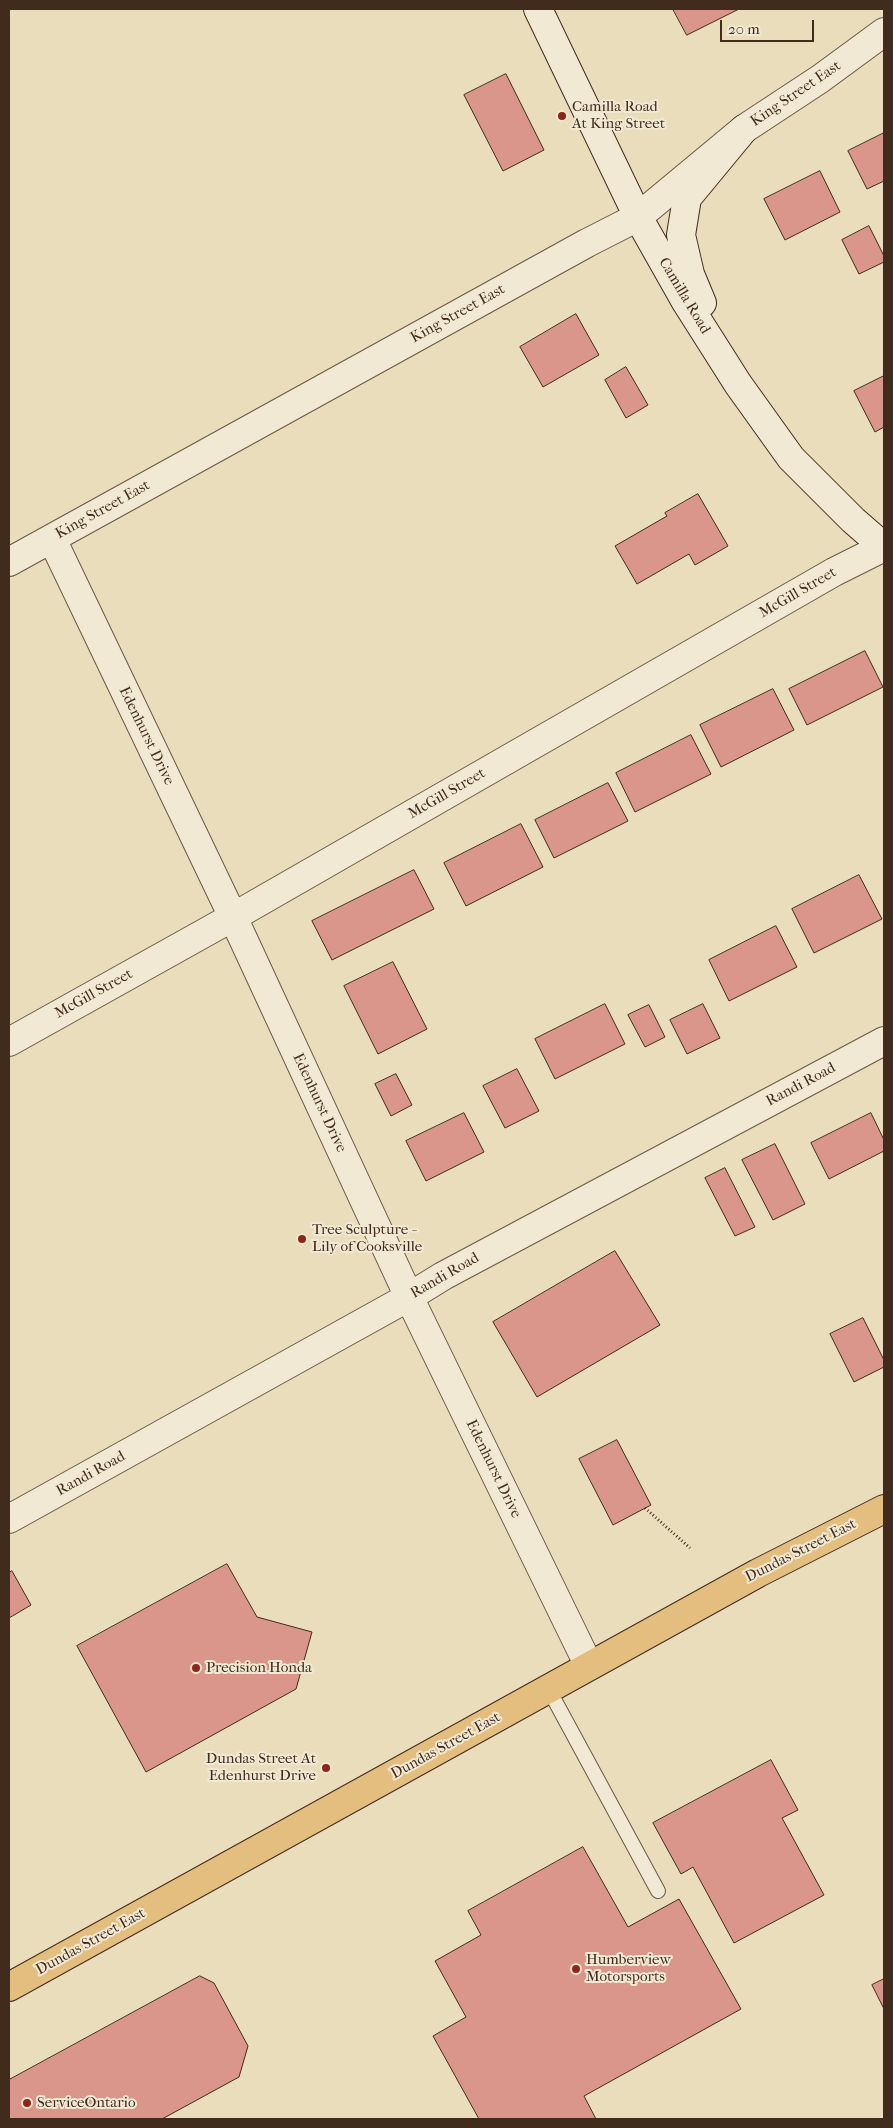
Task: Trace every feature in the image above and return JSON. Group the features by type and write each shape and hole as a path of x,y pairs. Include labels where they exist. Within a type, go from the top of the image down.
{"main road":[{"name":"Dundas Street East","path":"9,1987 758,1573 884,1509"}],"street":[{"name":"Camilla Road","path":"538,9 638,217 686,302 738,384 791,458 853,520 884,547"},
{"name":"King Street East","path":"9,562 586,243 638,217 744,129 820,79 884,32"},
{"path":"738,384 711,327 690,274 681,235 687,198 744,129"},
{"name":"Edenhurst Drive","path":"52,539 233,917 409,1297 589,1666"},
{"name":"McGill Street","path":"9,1042 233,917 825,577 884,547"},
{"name":"Randi Road","path":"9,1519 409,1297 443,1276 884,1041"}],"lane":[{"path":"548,1688 658,1891"}],"path":[{"path":"645,1508 690,1548"}],"building":[{"path":"673,9 739,9 687,35"},
{"path":"506,74 544,150 503,171 464,95"},
{"path":"884,133 884,181 867,189 848,151"},
{"path":"820,171 840,212 785,240 764,199"},
{"path":"869,226 884,256 884,262 859,274 842,240"},
{"path":"576,314 599,355 543,387 520,347"},
{"path":"626,367 648,405 626,418 605,380"},
{"path":"884,376 884,427 875,432 854,391"},
{"path":"698,494 728,546 695,565 689,554 637,584 615,546 667,516 665,513"},
{"path":"865,651 883,687 807,725 789,689"},
{"path":"773,689 794,730 721,767 700,725"},
{"path":"691,735 711,774 635,812 616,773"},
{"path":"608,783 628,821 554,858 535,820"},
{"path":"521,824 543,867 466,906 444,863"},
{"path":"414,870 434,909 332,960 312,921"},
{"path":"859,875 882,919 814,953 792,909"},
{"path":"776,926 797,967 729,1001 709,960"},
{"path":"393,962 427,1029 378,1054 344,986"},
{"path":"605,1004 625,1044 555,1079 535,1039"},
{"path":"703,1004 720,1038 687,1054 670,1020"},
{"path":"649,1005 665,1037 645,1047 628,1015"},
{"path":"517,1069 539,1111 505,1128 483,1086"},
{"path":"396,1074 412,1105 391,1116 375,1084"},
{"path":"464,1113 484,1152 426,1181 406,1141"},
{"path":"871,1113 884,1140 884,1151 829,1179 811,1143"},
{"path":"775,1144 805,1204 773,1220 742,1160"},
{"path":"725,1168 755,1227 735,1236 705,1178"},
{"path":"615,1251 660,1325 537,1397 493,1322"},
{"path":"863,1318 884,1360 884,1367 854,1382 830,1334"},
{"path":"617,1440 651,1505 613,1525 579,1459"},
{"name":"Precision Honda","path":"227,1564 257,1617 312,1632 296,1689 146,1772 77,1646"},
{"path":"12,1571 31,1605 9,1618 9,1573"},
{"path":"771,1760 798,1810 782,1818 824,1895 734,1943 693,1867 681,1874 653,1823"},
{"path":"583,1847 628,1927 679,1899 741,2009 584,2096 596,2119 479,2119 433,2036 466,2017 435,1961 481,1935 468,1911"},
{"path":"200,1976 214,1983 248,2046 239,2077 162,2119 9,2119 9,2080"},
{"path":"884,1979 884,2009 872,1985"}],"place":[{"name":"Camilla Road At King Street","path":"562,116"},
{"name":"Tree Sculpture - Lily of Cooksville","path":"302,1239"},
{"name":"Precision Honda","path":"196,1668"},
{"name":"Dundas Street At Edenhurst Drive","path":"326,1768"},
{"name":"Humberview Motorsports","path":"576,1969"},
{"name":"ServiceOntario","path":"27,2103"}]}
